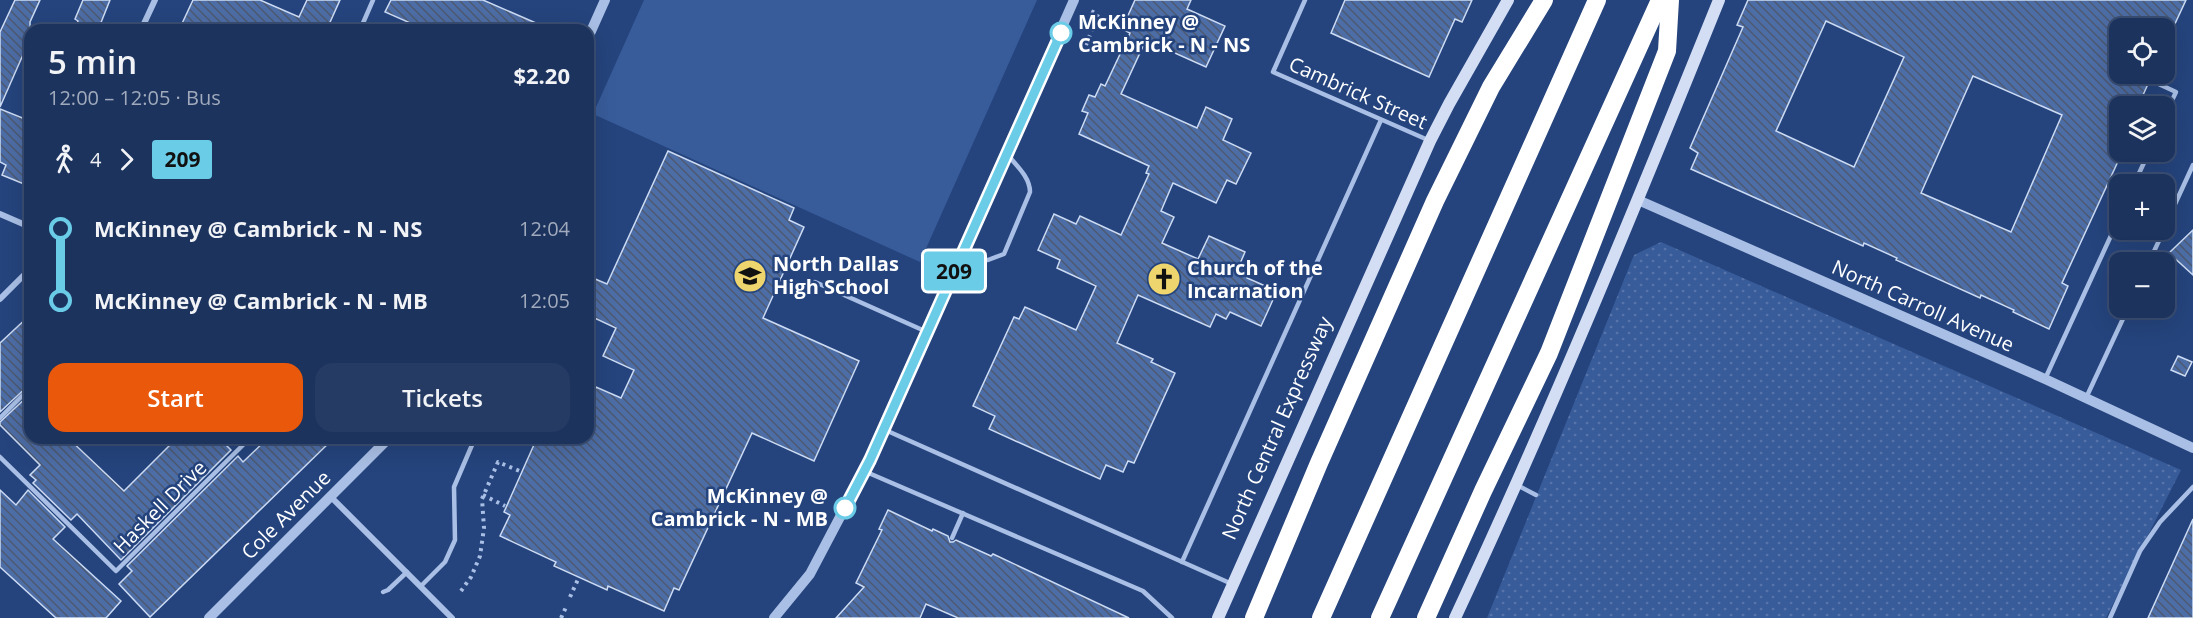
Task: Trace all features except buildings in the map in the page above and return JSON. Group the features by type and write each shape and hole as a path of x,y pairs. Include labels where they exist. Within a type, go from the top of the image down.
{"highway":[{"path":"1254,618 1319,463 1435,201 1491,87 1544,0"},
{"path":"1322,618 1597,0"},
{"path":"1380,618 1660,0"},
{"path":"1426,618 1553,342 1667,51 1670,0"}],"main road":[{"name":"North Central Expressway","path":"1218,618 1430,141 1508,0"},
{"path":"1455,618 1517,485 1638,200 1719,0"}],"street":[{"path":"144,24 155,0"},
{"path":"594,25 605,0"},
{"path":"774,618 810,574 864,471 1074,0"},
{"name":"North Carroll Avenue","path":"1638,200 2045,379 2193,448"},
{"path":"0,214 24,224"},
{"path":"0,299 24,276"},
{"name":"Cole Avenue","path":"209,618 383,444"},
{"path":"330,496 452,618"}],"lane":[{"path":"363,24 373,0"},
{"name":"Cambrick Street","path":"1305,0 1273,72 1430,141"},
{"path":"2159,84 2176,92 2174,96"},
{"path":"1182,562 1381,120"},
{"path":"960,257 988,260 1004,254 1030,192 1026,178 1007,154"},
{"path":"2175,205 2193,165"},
{"path":"2045,379 2109,240"},
{"path":"814,282 927,332"},
{"path":"2086,398 2123,318"},
{"path":"0,418 24,394"},
{"path":"883,429 1232,584"},
{"name":"Haskell Drive","path":"0,457 116,571 244,444"},
{"path":"421,586 445,562 455,540 454,487 472,444"},
{"path":"864,471 1143,591 1172,618"},
{"path":"1517,485 1536,495"},
{"path":"2110,618 2140,551 2160,522 2193,487"},
{"path":"952,538 963,513"},
{"path":"383,592 407,572"}],"path":[{"path":"1086,45 1098,14 1088,10"},
{"path":"461,591 471,577 480,555 484,528 483,495 498,462 522,472"},
{"path":"483,495 505,506"},
{"path":"570,597 579,577"},
{"path":"561,618 567,605"}],"shaded area":[{"path":"644,0 1037,0 920,262 594,114"},
{"path":"1661,242 2181,470 2106,618 1487,618 1634,255"}],"bus line":[{"name":"209","path":"845,508 870,460 1061,33"}],"place":[{"name":"McKinney @ Cambrick - N - NS","path":"1061,33"},
{"name":"North Dallas High School","path":"750,276"},
{"name":"Church of the Incarnation","path":"1164,279"},
{"name":"McKinney @ Cambrick - N - MB","path":"845,508"}]}
